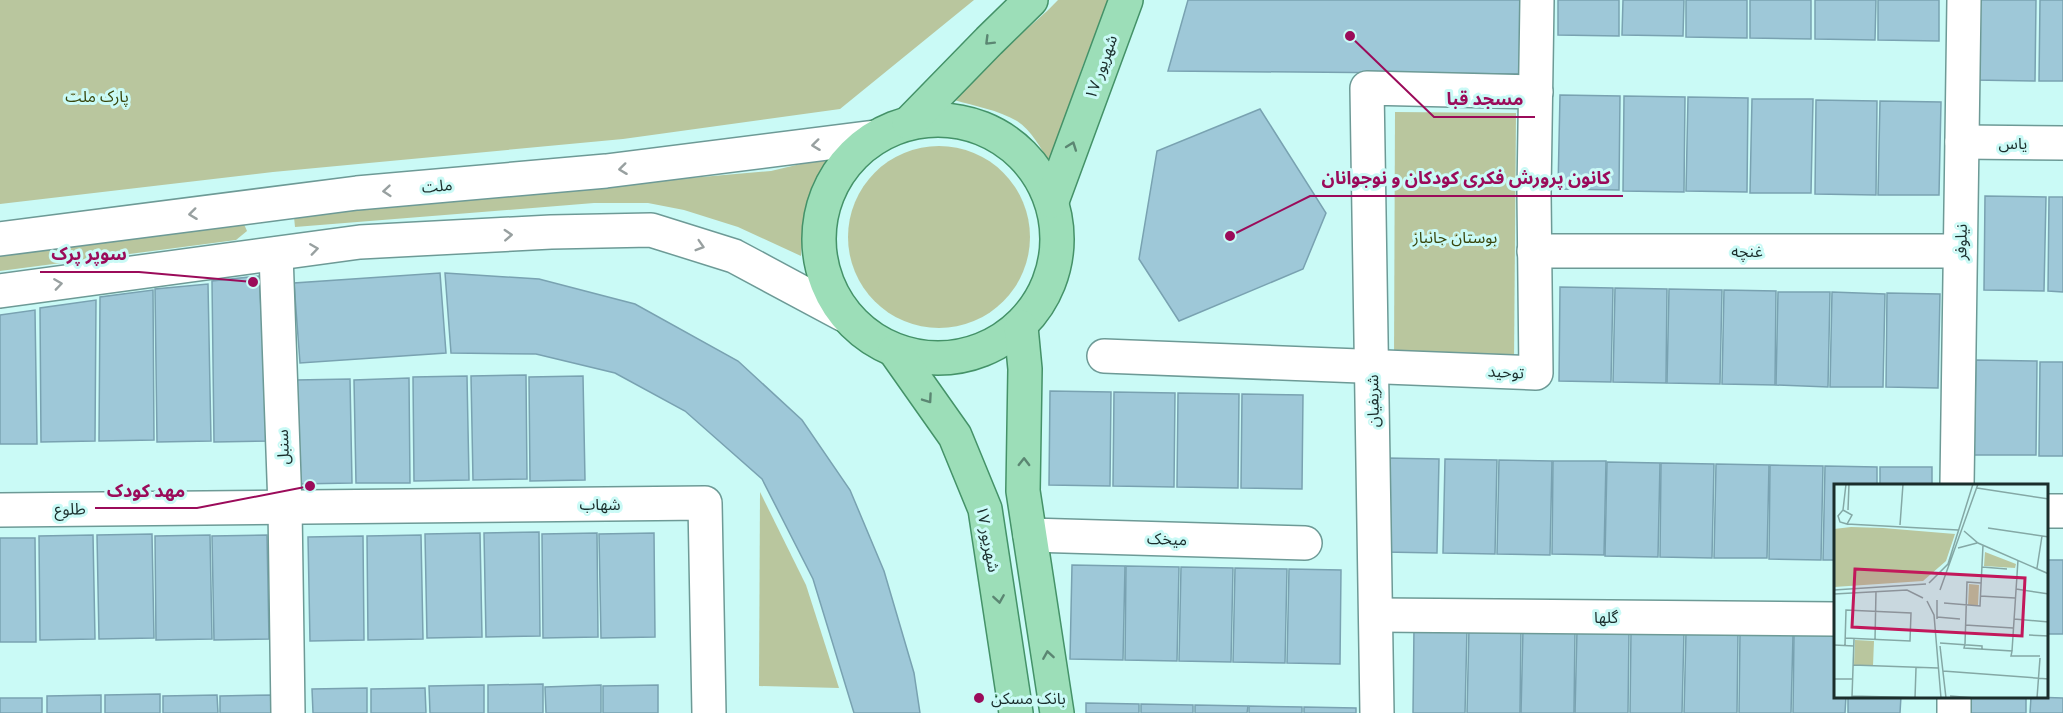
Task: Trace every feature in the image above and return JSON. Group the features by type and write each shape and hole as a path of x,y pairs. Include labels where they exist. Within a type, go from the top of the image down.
{"main road":[{"path":"909,123 1032,0"},
{"name":"۱۷ شهریور","path":"1052,201 1126,0"},
{"path":"944,119 980,127 1011,144 1036,169 1052,201 1058,234 1055,268 1042,300 1021,327 993,346 961,357 927,359 894,351 867,336 844,315 827,285 819,253 819,219 830,187 848,160 874,138 909,123 944,119"},
{"path":"1021,327 1025,369 1023,491 1057,713"},
{"name":"۱۷ شهریور","path":"894,351 955,436 985,509 1017,713"}],"street":[{"name":"توحید","path":"1104,357 1536,373 1534,251 1537,0"},
{"name":"نیلوفر","path":"1957,484 1964,0"},
{"name":"شریفیان","path":"1377,713 1366,88 1536,92"},
{"name":"ملت","path":"0,239 357,194 606,171 874,138"},
{"name":"یاس","path":"1962,142 2063,143"},
{"path":"0,291 360,242 551,232 651,230 734,256 844,315"},
{"name":"غنچه","path":"1534,251 1960,251"},
{"name":"سنبل","path":"276,254 285,507 288,713"},
{"name":"شهاب","path":"285,507 705,503 708,713"},
{"name":"طلوع","path":"0,510 285,507"},
{"name":"میخک","path":"1030,535 1305,543"},
{"name":"گلها","path":"1377,615 1834,619"}],"green space":[{"name":"پارک ملت","path":"0,0 974,0 840,109 623,139 273,172 0,204"},
{"path":"1058,0 1109,0 1083,65 1049,162 1031,134 1017,121 994,111 954,100 988,64"},
{"name":"بوستان جانباز","path":"1395,112 1516,113 1514,362 1394,361"},
{"path":"939,146 974,153 990,161 1003,173 1015,186 1023,202 1030,237 1023,272 1015,288 1003,301 990,313 974,321 939,328 904,321 888,313 875,301 863,288 855,272 848,237 855,202 863,186 875,173 888,161 904,153"},
{"path":"830,157 813,184 804,216 801,256 738,227 684,210 648,203 594,203 295,227 294,217 302,212 771,171"},
{"path":"243,222 247,231 236,240 0,271 0,254"},
{"path":"760,492 806,585 839,688 759,686"}],"building":[{"path":"1188,0 1522,0 1521,74 1168,71"},
{"path":"1558,0 1619,0 1619,36 1558,35"},
{"path":"1623,0 1684,0 1683,36 1622,35"},
{"path":"1686,0 1747,0 1747,38 1686,37"},
{"path":"1750,0 1811,0 1811,39 1750,38"},
{"path":"1815,0 1876,0 1875,40 1815,39"},
{"path":"1878,0 1939,0 1939,41 1878,40"},
{"path":"1976,0 2036,0 2035,81 1974,80"},
{"path":"2040,0 2063,0 2063,81 2039,81"},
{"path":"1560,95 1620,96 1619,190 1558,189"},
{"path":"1624,96 1685,97 1684,192 1623,191"},
{"path":"1688,97 1748,98 1747,192 1686,191"},
{"path":"1752,99 1813,99 1811,193 1750,193"},
{"path":"1816,100 1877,101 1876,195 1815,194"},
{"path":"1880,101 1941,102 1939,195 1878,195"},
{"path":"1260,109 1326,213 1303,269 1179,321 1139,259 1157,151"},
{"path":"1985,196 2046,197 2044,291 1984,290"},
{"path":"2049,197 2063,197 2063,292 2048,291"},
{"path":"440,273 446,353 300,363 294,283"},
{"path":"445,273 539,279 635,304 738,361 802,420 850,490 884,571 914,673 920,713 854,713 813,579 762,479 685,411 615,373 536,354 451,353"},
{"path":"259,276 269,441 214,442 212,281"},
{"path":"208,284 211,441 157,442 155,289"},
{"path":"1560,287 1613,288 1611,382 1559,381"},
{"path":"1615,288 1667,289 1666,383 1613,382"},
{"path":"1669,289 1722,290 1720,384 1667,383"},
{"path":"153,290 154,440 99,441 100,297"},
{"path":"1724,290 1776,291 1775,385 1722,384"},
{"path":"1778,292 1830,292 1828,387 1776,385"},
{"path":"1832,292 1885,294 1883,387 1830,387"},
{"path":"1887,293 1940,294 1938,388 1886,387"},
{"path":"96,300 95,441 41,442 40,308"},
{"path":"35,310 37,444 0,444 0,315"},
{"path":"1976,360 2037,361 2036,455 1974,455"},
{"path":"2040,362 2063,362 2063,456 2039,456"},
{"path":"526,375 527,479 473,480 471,376"},
{"path":"467,376 469,480 414,481 413,377"},
{"path":"583,376 585,480 530,481 529,377"},
{"path":"409,378 410,483 356,483 354,380"},
{"path":"350,379 352,483 297,484 296,380"},
{"path":"1050,391 1111,392 1110,486 1049,485"},
{"path":"1114,392 1175,393 1174,487 1113,486"},
{"path":"1178,393 1239,394 1238,488 1177,487"},
{"path":"1242,394 1303,395 1302,489 1241,488"},
{"path":"1387,458 1439,459 1437,553 1385,552"},
{"path":"1445,459 1497,460 1495,554 1443,553"},
{"path":"1499,460 1552,461 1550,555 1497,554"},
{"path":"1553,461 1606,461 1604,555 1552,554"},
{"path":"1607,462 1660,463 1658,557 1605,556"},
{"path":"1661,463 1714,464 1712,558 1660,557"},
{"path":"1716,464 1769,465 1767,558 1714,558"},
{"path":"1770,465 1823,466 1821,560 1769,559"},
{"path":"1825,466 1877,467 1877,484 1834,484 1834,560 1823,560"},
{"path":"1880,467 1932,467 1932,484 1880,484"},
{"path":"539,532 540,636 486,637 484,533"},
{"path":"480,533 482,637 427,638 425,534"},
{"path":"597,533 598,637 543,638 542,534"},
{"path":"654,533 655,637 601,638 599,534"},
{"path":"152,534 154,638 99,639 97,535"},
{"path":"93,535 95,639 40,640 39,536"},
{"path":"210,535 212,639 156,640 155,536"},
{"path":"267,535 269,639 214,640 212,536"},
{"path":"421,535 423,639 368,640 367,536"},
{"path":"363,536 364,640 310,641 308,537"},
{"path":"0,538 35,538 36,642 0,642"},
{"path":"2048,560 2063,560 2063,634 2048,634"},
{"path":"1072,565 1125,566 1123,660 1070,659"},
{"path":"1126,566 1179,567 1177,661 1125,660"},
{"path":"1181,567 1233,568 1231,662 1179,661"},
{"path":"1235,568 1287,569 1285,663 1233,662"},
{"path":"1289,569 1341,570 1340,664 1287,663"},
{"path":"1414,627 1467,629 1465,713 1413,713"},
{"path":"1469,628 1521,629 1520,713 1467,713"},
{"path":"1523,629 1575,630 1574,713 1521,713"},
{"path":"1577,630 1629,631 1628,713 1575,713"},
{"path":"1631,631 1684,632 1682,713 1630,713"},
{"path":"1686,632 1738,633 1737,713 1684,713"},
{"path":"1740,633 1793,635 1791,713 1739,713"},
{"path":"1794,634 1834,635 1834,698 1846,698 1845,713 1793,713"},
{"path":"543,684 543,713 488,713 488,685"},
{"path":"484,685 484,713 430,713 429,686"},
{"path":"601,685 601,713 546,713 545,687"},
{"path":"658,685 658,713 603,713 603,686"},
{"path":"367,688 367,713 313,713 312,689"},
{"path":"425,688 426,713 371,713 371,689"},
{"path":"160,694 160,713 105,713 105,695"},
{"path":"101,695 101,713 47,713 47,696"},
{"path":"217,695 218,713 163,713 163,696"},
{"path":"274,695 275,713 220,713 220,696"},
{"path":"0,698 42,698 42,713 0,713"},
{"path":"1848,698 1901,698 1900,713 1848,713"},
{"path":"1965,698 2026,698 2026,713 1965,713"},
{"path":"2031,698 2063,698 2063,713 2030,713"},
{"path":"1086,703 1139,704 1139,713 1086,713"},
{"path":"1141,704 1193,705 1193,713 1141,713"},
{"path":"1195,705 1248,706 1247,713 1195,713"},
{"path":"1249,706 1302,707 1302,713 1249,713"},
{"path":"1304,707 1356,708 1356,713 1304,713"}],"place":[{"name":"مسجد قبا","path":"1350,36"},
{"name":"کانون پرورش فکری کودکان و نوجوانان","path":"1230,236"},
{"name":"سوپر پرک","path":"253,282"},
{"name":"مهد کودک","path":"310,486"},
{"name":"بانک مسکن","path":"979,698"}]}
